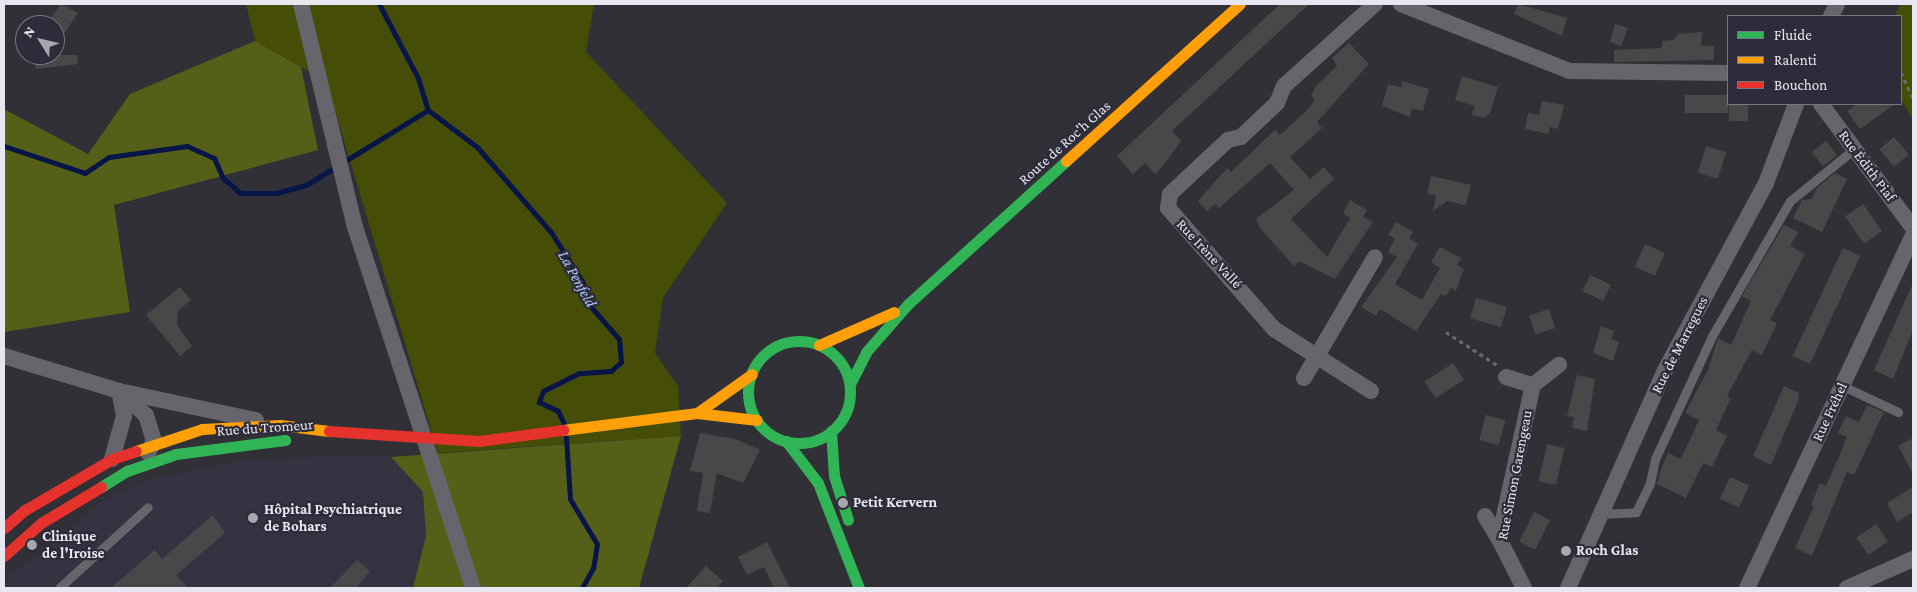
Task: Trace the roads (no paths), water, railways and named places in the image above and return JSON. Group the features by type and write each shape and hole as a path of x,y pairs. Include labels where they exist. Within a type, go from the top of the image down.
{"main road":[{"name":"Route de Roc'h Glas","path":"850,384 866,352 908,304 1240,4"},
{"name":"Route de Roc'h Glas","path":"820,345 908,304"},
{"path":"786,441 815,440 831,431 846,410 850,384 840,361 820,345 806,341 779,345 768,352 752,374 749,397 757,420 786,441 818,483 859,588"},
{"name":"Rue du Tromeur","path":"697,412 752,374"},
{"name":"Rue du Tromeur","path":"4,528 25,510 112,458 154,441 202,429 280,425 426,442 543,435 697,412 757,420"},
{"path":"831,431 834,476 870,588"},
{"name":"Rue du Tromeur","path":"4,556 41,522 127,471 176,454 234,443 379,438"}],"street":[{"path":"301,4 355,227 473,588"},
{"name":"Rue Irène Vallé","path":"1371,391 1274,329 1213,255 1175,219 1168,208 1170,194 1228,140 1241,137 1277,103 1284,86 1375,4"},
{"path":"1404,4 1569,71 1727,73"},
{"name":"Rue de Marregues","path":"1568,588 1665,370 1766,183 1796,105"},
{"name":"Rue Édith Piaf","path":"1823,105 1853,150 1913,228"},
{"name":"Rue Fréhel","path":"1747,588 1913,236"},
{"path":"1304,378 1375,257"},
{"path":"4,356 119,391 280,425"},
{"path":"1506,377 1533,385 1559,365"},
{"name":"Rue Simon Garengeau","path":"1524,588 1499,539 1533,385"},
{"path":"41,522 76,491 147,457 154,441 146,415 119,391"},
{"path":"112,458 124,416 119,391"},
{"path":"154,441 176,454"},
{"path":"1485,516 1499,539"},
{"path":"1847,588 1913,559"}],"lane":[{"path":"1601,514 1636,512 1650,482 1655,458 1712,336 1790,201 1853,150"},
{"path":"1843,386 1898,412"},
{"path":"59,588 148,507"}],"waterway":[{"name":"La Penfeld","path":"379,4 418,78 428,110 477,147 551,232 582,281 591,307 619,339 621,362 611,371 579,373 543,391 539,402 558,411 564,424"},
{"path":"4,146 85,173 109,157 187,146 214,158 223,178 240,193 276,193 306,185 428,110"},
{"name":"La Penfeld","path":"566,437 570,499 597,544 593,568 582,588"}],"place":[{"name":"Petit Kervern","path":"843,503"},
{"name":"Hôpital Psychiatrique de Bohars","path":"253,518"},
{"name":"Clinique de l'Iroise","path":"32,545"},
{"name":"Roch Glas","path":"1566,551"}]}
